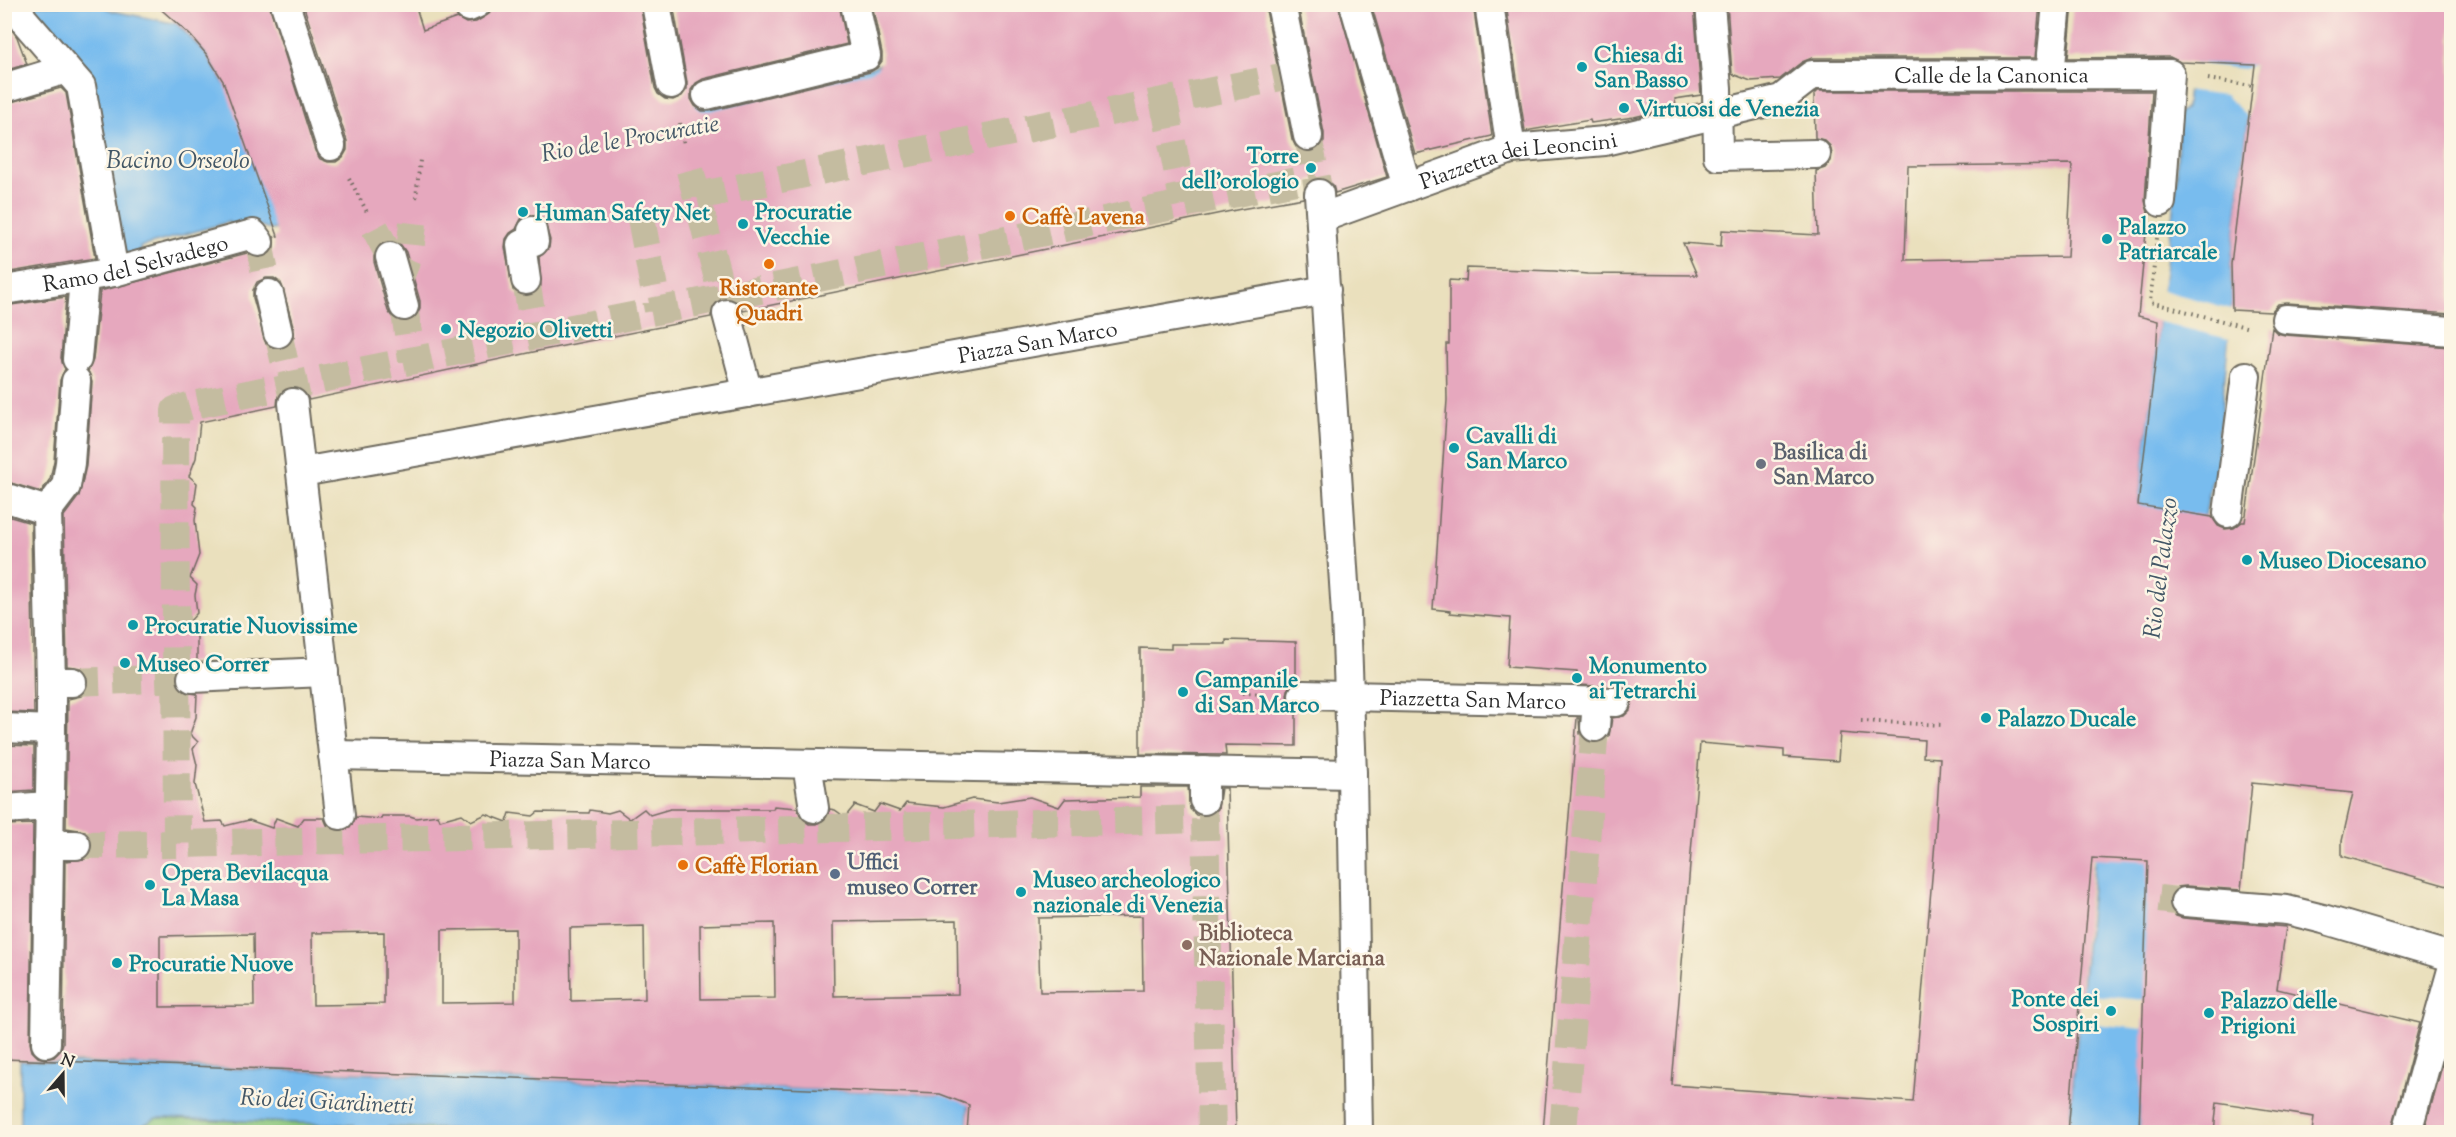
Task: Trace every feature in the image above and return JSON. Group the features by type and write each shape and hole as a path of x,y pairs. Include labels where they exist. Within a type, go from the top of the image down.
{"street":[{"path":"17,4 22,18 81,86 114,272"},
{"path":"285,4 331,146"},
{"path":"656,4 671,84"},
{"path":"707,95 866,56 855,4"},
{"path":"1281,4 1308,136"},
{"path":"1354,4 1407,187"},
{"path":"1489,4 1511,149"},
{"path":"1710,4 1718,114 1718,156 1816,154"},
{"path":"2050,74 2057,4"},
{"path":"4,88 66,69"},
{"name":"Piazzetta dei Leoncini","path":"1326,291 1320,206 1407,187 1511,149 1605,141 1781,99 1812,75"},
{"name":"Calle de la Canonica","path":"1812,75 2170,75 2161,202"},
{"path":"526,280 521,245 534,242 532,231"},
{"name":"Ramo del Selvadego","path":"4,290 84,279 253,234 258,242"},
{"path":"390,257 404,306"},
{"path":"46,1043 62,845 27,808 51,730 62,682 47,511 66,486 70,463 84,279"},
{"name":"Piazza San Marco","path":"302,472 1326,291"},
{"name":"Piazzetta San Marco","path":"1326,291 1346,614 1352,774 1358,1132"},
{"path":"269,294 278,333"},
{"path":"727,314 748,393"},
{"path":"2286,319 2449,331"},
{"path":"2228,513 2246,376"},
{"path":"294,403 340,815"},
{"path":"10,499 47,511"},
{"path":"192,678 324,672"},
{"name":"Piazzetta San Marco","path":"1303,695 1603,710"},
{"path":"12,728 51,730"},
{"name":"Piazza San Marco","path":"333,754 1215,771"},
{"path":"807,764 814,808"},
{"path":"1204,800 1215,771 1352,774"},
{"path":"2185,902 2286,910 2451,957"},
{"path":"2407,1132 2451,970"}],"path":[{"path":"2207,79 2252,86"},
{"path":"680,122 684,144"},
{"path":"416,198 420,160"},
{"path":"352,184 367,212"},
{"path":"2156,250 2150,302 2253,329"},
{"path":"1243,693 1272,694"},
{"path":"1861,720 1942,725"}],"green space":[{"path":"156,1118 353,1125 354,1132 131,1132"},
{"path":"388,1127 533,1132 388,1132"}],"water":[{"path":"30,5 100,5 113,11 177,24 207,55 228,90 265,196 868,68 972,34 1004,63 272,230 261,226 232,229 229,222 140,247 142,253 126,258 92,83 86,69 61,40 56,45"},
{"name":"Rio del Palazzo","path":"2262,5 2231,264 2232,310 2217,452 2229,454 2225,480 2212,479 2205,516 2145,1000 2139,1132 2068,1132 2095,856 2156,357 2158,321 2177,180 2178,113 2186,108 2190,62"},
{"name":"Rio dei Giardinetti","path":"973,1024 967,1132 533,1132 388,1127 388,1132 354,1132 353,1125 156,1118 131,1132 20,1132 20,1061 939,1094"}],"pier":[{"path":"2187,62 2244,69 2255,64 2249,118 2225,95 2184,90"},
{"path":"2170,202 2173,203 2162,290 2235,310 2229,375 2226,375 2229,339 2155,321"},
{"name":"Ponte dei Sospiri","path":"2080,994 2145,1000 2142,1029 2077,1022"}],"building":[{"path":"155,4 269,4 315,151 320,159 336,162 347,150 347,141 303,4 415,4 423,30 457,18 466,23 476,22 489,14 492,6 496,4 640,4 655,88 658,94 665,99 673,100 682,96 687,89 687,82 673,4 839,4 847,44 703,79 691,90 691,99 702,111 710,111 870,72 877,68 882,61 882,53 872,4 1088,4 1089,9 1130,4 1265,5 1292,139 1296,147 1303,152 1311,152 1319,148 1324,141 1324,133 1298,5 1338,4 1387,177 1335,193 1333,185 1327,180 1317,178 1310,180 1305,186 1303,198 743,311 738,302 732,298 723,298 711,309 711,317 309,400 300,388 291,387 284,389 278,396 277,406 200,422 196,458 189,476 197,483 194,504 197,507 195,520 199,555 190,578 197,585 195,595 197,613 189,622 197,637 197,661 183,664 177,671 176,678 178,686 184,692 197,694 196,717 190,734 198,742 193,749 197,765 195,784 205,822 222,821 225,826 249,820 272,828 276,818 298,826 304,818 324,818 333,830 341,831 350,828 356,817 381,819 382,816 416,818 438,815 440,820 462,814 471,821 486,814 507,822 510,813 533,816 538,812 589,813 590,810 608,813 618,810 630,819 644,809 650,815 670,809 773,809 774,806 797,808 802,819 809,824 816,824 825,820 830,809 845,817 855,805 874,812 880,804 900,811 906,803 944,807 972,799 998,802 1030,797 1059,807 1065,799 1140,797 1140,787 1188,787 1190,809 1196,815 1205,816 1213,814 1218,809 1221,788 1227,788 1236,1132 967,1132 969,1105 940,1094 4,1059 4,825 33,824 30,1043 32,1051 38,1057 45,1059 54,1057 60,1051 63,1043 65,861 85,859 91,853 92,846 91,837 85,831 66,828 68,699 81,696 87,690 88,681 87,674 81,668 67,666 64,516 79,496 86,466 92,382 88,371 93,360 100,291 247,253 253,257 262,258 274,249 274,237 278,236 223,81 207,55 190,35","holes":["528,215 537,215 544,220 550,240 549,248 539,257 541,286 536,293 528,296 519,295 513,290 505,247 506,239 516,229 521,219","386,241 395,241 406,252 420,301 420,309 416,317 408,322 399,322 388,311 374,262 374,254 378,246","266,278 274,278 281,283 294,329 294,337 290,345 281,349 273,349 266,344 253,298 253,290 257,282","1142,916 1143,991 1040,992 1038,918","957,920 958,994 834,996 833,922","774,923 775,998 701,999 700,925","644,926 645,999 571,1001 570,928","515,929 515,1002 442,1003 442,930","384,932 384,1004 313,1005 312,933","253,934 254,1006 160,1007 160,936"]},
{"path":"1371,4 1473,4 1492,136 1415,154"},
{"name":"Chiesa di San Basso","path":"1506,4 1694,4 1701,95 1675,99 1676,107 1634,117 1591,123 1590,120 1525,131"},
{"path":"1727,4 2040,4 2035,58 1812,58 1802,62 1780,79 1751,81 1732,74"},
{"path":"2073,4 2451,4 2451,314 2287,303 2278,304 2271,312 2232,310 2231,264 2255,65 2180,62 2170,57 2068,58"},
{"path":"4,18 17,37 27,64 4,71"},
{"path":"61,88 66,93 95,258 4,273 4,104"},
{"path":"1818,91 2152,91 2145,201 2148,212 2138,316 2158,321 2156,357 2138,505 2212,517 2218,526 2225,529 2234,528 2245,522 2272,328 2277,333 2285,335 2451,347 2451,887 2342,856 2342,841 2353,793 2252,783 2241,890 2177,887 2172,892 2169,901 2170,910 2176,916 2183,918 2286,927 2277,989 2420,1023 2391,1132 2312,1132 2314,1117 2217,1102 2214,1132 2139,1132 2148,861 2092,858 2068,1132 1543,1132 1577,718 1579,718 1580,734 1585,740 1593,743 1602,742 1609,736 1612,718 1624,716 1630,710 1632,702 1630,694 1624,688 1580,685 1577,672 1507,667 1510,618 1450,613 1450,611 1433,609 1447,400 1446,344 1449,344 1449,280 1466,281 1467,268 1587,274 1697,275 1683,243 1721,246 1722,230 1818,235 1816,171 1825,168 1831,161 1832,154 1830,146 1824,140 1815,138 1814,95","holes":["2072,164 2067,257 1905,260 1908,166","1840,733 1924,740 1923,757 1940,758 1913,1102 1672,1085 1700,743 1784,750 1784,757 1838,761"]},
{"path":"66,297 61,358 65,369 60,380 54,461 50,479 41,492 4,481 4,306"},
{"path":"4,515 31,523 34,713 4,712"},
{"path":"1226,640 1296,642 1296,680 1289,686 1287,695 1289,703 1296,710 1296,746 1225,745 1226,755 1140,754 1140,648 1171,649 1171,644 1226,644"},
{"path":"4,745 34,746 34,790 4,792"},
{"path":"2451,1033 2451,1132 2424,1132"}],"tunnel":[{"path":"697,196 1296,74"},
{"path":"1164,101 1184,205"},
{"path":"1308,136 1319,194"},
{"path":"690,170 726,310"},
{"path":"198,404 1316,177"},
{"path":"641,218 658,310"},
{"path":"397,284 410,253 413,223"},
{"path":"375,228 390,257"},
{"path":"259,242 269,294"},
{"path":"526,280 535,335"},
{"path":"404,306 412,360"},
{"path":"278,333 293,399"},
{"path":"189,406 175,410 177,844 1205,819 1212,1132"},
{"path":"72,682 186,678"},
{"path":"1563,1132 1595,727"},
{"path":"76,845 177,844"},
{"path":"2159,899 2185,902"}],"place":[{"name":"Chiesa di San Basso","path":"1582,67"},
{"name":"Virtuosi de Venezia","path":"1624,108"},
{"name":"Torre dell'orologio","path":"1311,168"},
{"name":"Human Safety Net","path":"523,212"},
{"name":"Caffè Lavena","path":"1010,216"},
{"name":"Procuratie Vecchie","path":"743,224"},
{"name":"Palazzo Patriarcale","path":"2107,239"},
{"name":"Ristorante Quadri","path":"769,264"},
{"name":"Negozio Olivetti","path":"446,329"},
{"name":"Cavalli di San Marco","path":"1454,448"},
{"name":"Basilica di San Marco","path":"1761,464"},
{"name":"Museo Diocesano","path":"2247,560"},
{"name":"Procuratie Nuovissime","path":"133,625"},
{"name":"Museo Correr","path":"125,663"},
{"name":"Monumento ai Tetrarchi","path":"1577,678"},
{"name":"Campanile di San Marco","path":"1183,692"},
{"name":"Palazzo Ducale","path":"1986,718"},
{"name":"Caffè Florian","path":"683,865"},
{"name":"Uffici museo Correr","path":"835,874"},
{"name":"Opera Bevilacqua La Masa","path":"150,885"},
{"name":"Museo archeologico nazionale di Venezia","path":"1021,892"},
{"name":"Biblioteca Nazionale Marciana","path":"1187,945"},
{"name":"Procuratie Nuove","path":"117,963"},
{"name":"Ponte dei Sospiri","path":"2111,1011"},
{"name":"Palazzo delle Prigioni","path":"2209,1013"}],"water label":[{"name":"Rio de le Procuratie","path":"630,138"},
{"name":"Bacino Orseolo","path":"178,160"}]}
